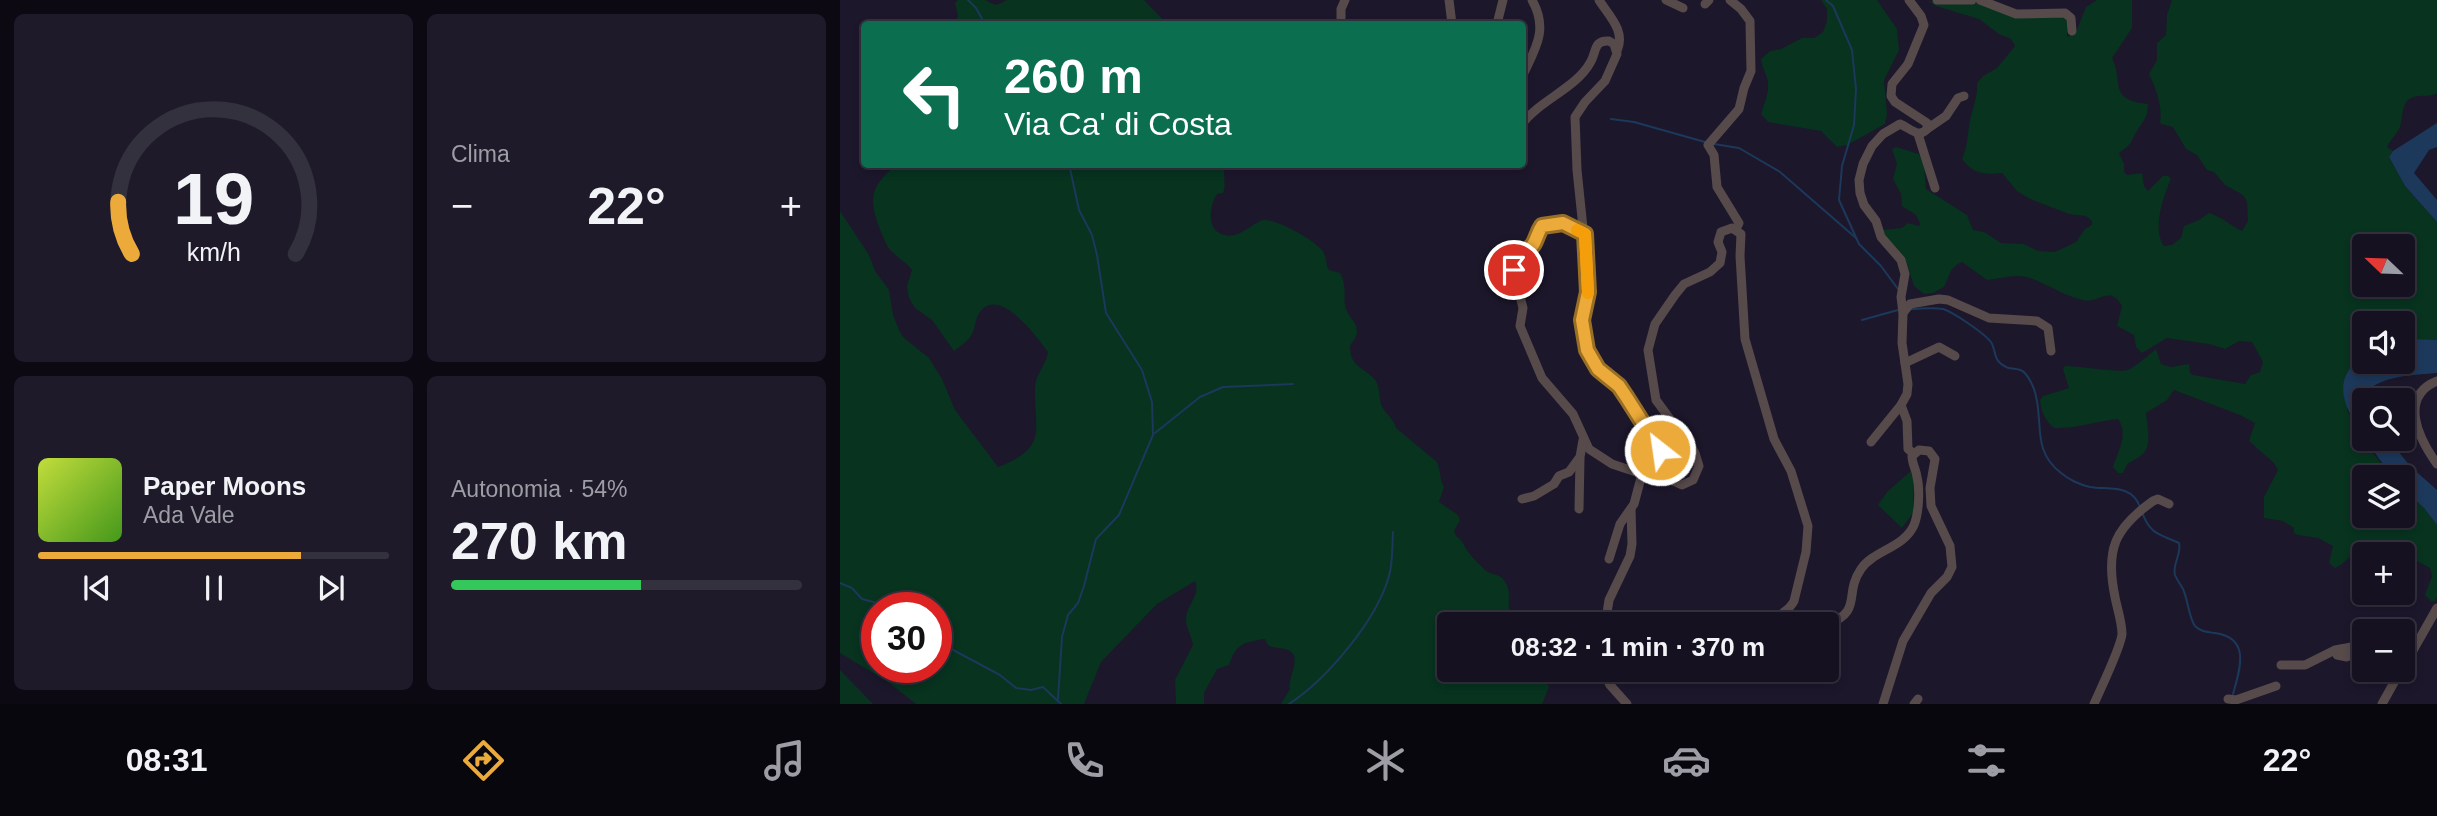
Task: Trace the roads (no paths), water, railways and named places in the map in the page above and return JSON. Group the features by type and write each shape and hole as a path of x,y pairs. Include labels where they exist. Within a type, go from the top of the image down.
{"street":[{"path":"1341,21 1341,9 1345,0"},
{"path":"1449,0 1452,21"},
{"path":"1498,21 1503,0"},
{"path":"1526,68 1541,35 1532,0"},
{"path":"1599,0 1619,29 1619,46 1605,82 1585,102 1575,117 1588,292 1582,320 1587,350 1598,369 1619,386 1641,418 1658,446 1665,472 1671,480 1682,485 1693,480 1698,469 1698,458 1657,400 1648,350 1656,324 1675,295 1690,280 1719,265 1722,255 1718,242 1720,235 1726,229 1736,229"},
{"path":"1666,0 1683,8"},
{"path":"1730,0 1741,9 1749,21 1751,71 1739,109 1709,145 1714,155 1717,187 1735,214 1739,225 1736,229"},
{"path":"1909,0 1922,16 1924,26 1908,64 1892,84 1891,96 1895,102 1927,123 1923,132 1935,188"},
{"path":"1937,0 1972,0"},
{"path":"1980,0 2016,14 2066,12 2071,18 2073,32"},
{"path":"1526,120 1583,73 1600,42 1612,42 1617,51"},
{"path":"1923,132 1946,116 1958,98 1964,96"},
{"path":"1871,442 1901,405 1908,389 1902,343 1905,274 1900,260 1878,232 1876,221 1864,205 1859,180 1866,156 1883,134 1900,124 1923,132"},
{"path":"1585,234 1563,223 1544,225 1535,245 1524,251 1514,272 1522,308 1520,326 1542,378 1573,414 1589,449 1606,461 1641,472 1641,482 1631,509 1620,524 1609,559"},
{"path":"1736,229 1743,238 1740,256 1745,339 1773,439 1791,471 1808,526 1807,552 1794,601 1784,612"},
{"path":"1905,307 1939,299 1948,300 1989,318 2037,321 2048,328 2051,351"},
{"path":"1905,363 1939,347 1955,356"},
{"path":"2437,382 2428,385 2421,392 2414,416 2419,433 2437,464"},
{"path":"1901,405 1907,421 1908,449 1913,453"},
{"path":"1578,509 1580,457 1584,438"},
{"path":"1882,704 1903,641 1931,593 1947,577 1952,567 1950,546 1931,506 1934,456 1924,450 1913,453"},
{"path":"1839,618 1850,610 1856,576 1866,562 1896,545 1912,528 1916,518 1918,481 1912,460 1913,453"},
{"path":"1522,499 1534,496 1551,486 1559,476 1569,472 1580,457"},
{"path":"2094,704 2122,635 2112,584 2114,546 2120,529 2154,501 2158,499 2169,504"},
{"path":"1607,612 1609,600 1630,556 1631,509"},
{"path":"2415,646 2437,608"},
{"path":"2281,665 2305,665 2335,650 2352,646"},
{"path":"2337,655 2341,658 2347,657 2352,652"},
{"path":"1608,682 1627,704"},
{"path":"2382,704 2395,682"},
{"path":"2237,700 2276,686"}],"water":[{"path":"2437,123 2437,147 2429,150 2414,173 2437,200 2437,222 2405,186 2389,157 2393,151"},
{"path":"2415,339 2437,340 2437,373 2398,377 2371,388 2352,388 2352,418 2344,395 2346,375 2352,366 2352,374 2415,374"},
{"path":"2374,451 2398,451 2409,465 2384,465"},
{"path":"2415,471 2437,490 2437,525 2415,499"}],"waterway":[{"path":"968,0 983,21"},
{"path":"1826,0 1833,6 1852,50 1856,89 1854,125 1842,166 1839,200 1859,244 1881,266 1898,289"},
{"path":"1611,119 1634,122 1705,142"},
{"path":"1714,144 1739,148 1780,172 1856,238"},
{"path":"1058,699 1062,637 1068,615 1078,603 1096,539 1119,515 1153,435 1152,402 1142,370 1106,313 1097,255 1092,235 1079,210 1070,168"},
{"path":"1911,309 1943,309 1961,318 1987,338 1999,362 2009,368 2021,370 2029,379 2037,401 2042,444 2051,464 2082,485 2126,491 2140,507"},
{"path":"1862,320 1898,310"},
{"path":"1155,433 1200,397 1223,387 1293,384"},
{"path":"2142,512 2152,530 2179,543 2175,575 2183,589 2195,626 2202,631 2226,636 2234,641 2238,648 2240,665 2233,694"},
{"path":"1289,704 1334,664 1374,611 1390,571 1393,532"},
{"path":"840,583 852,588 861,598"},
{"path":"952,649 1000,675 1016,688 1031,690 1043,687 1061,704"}]}
